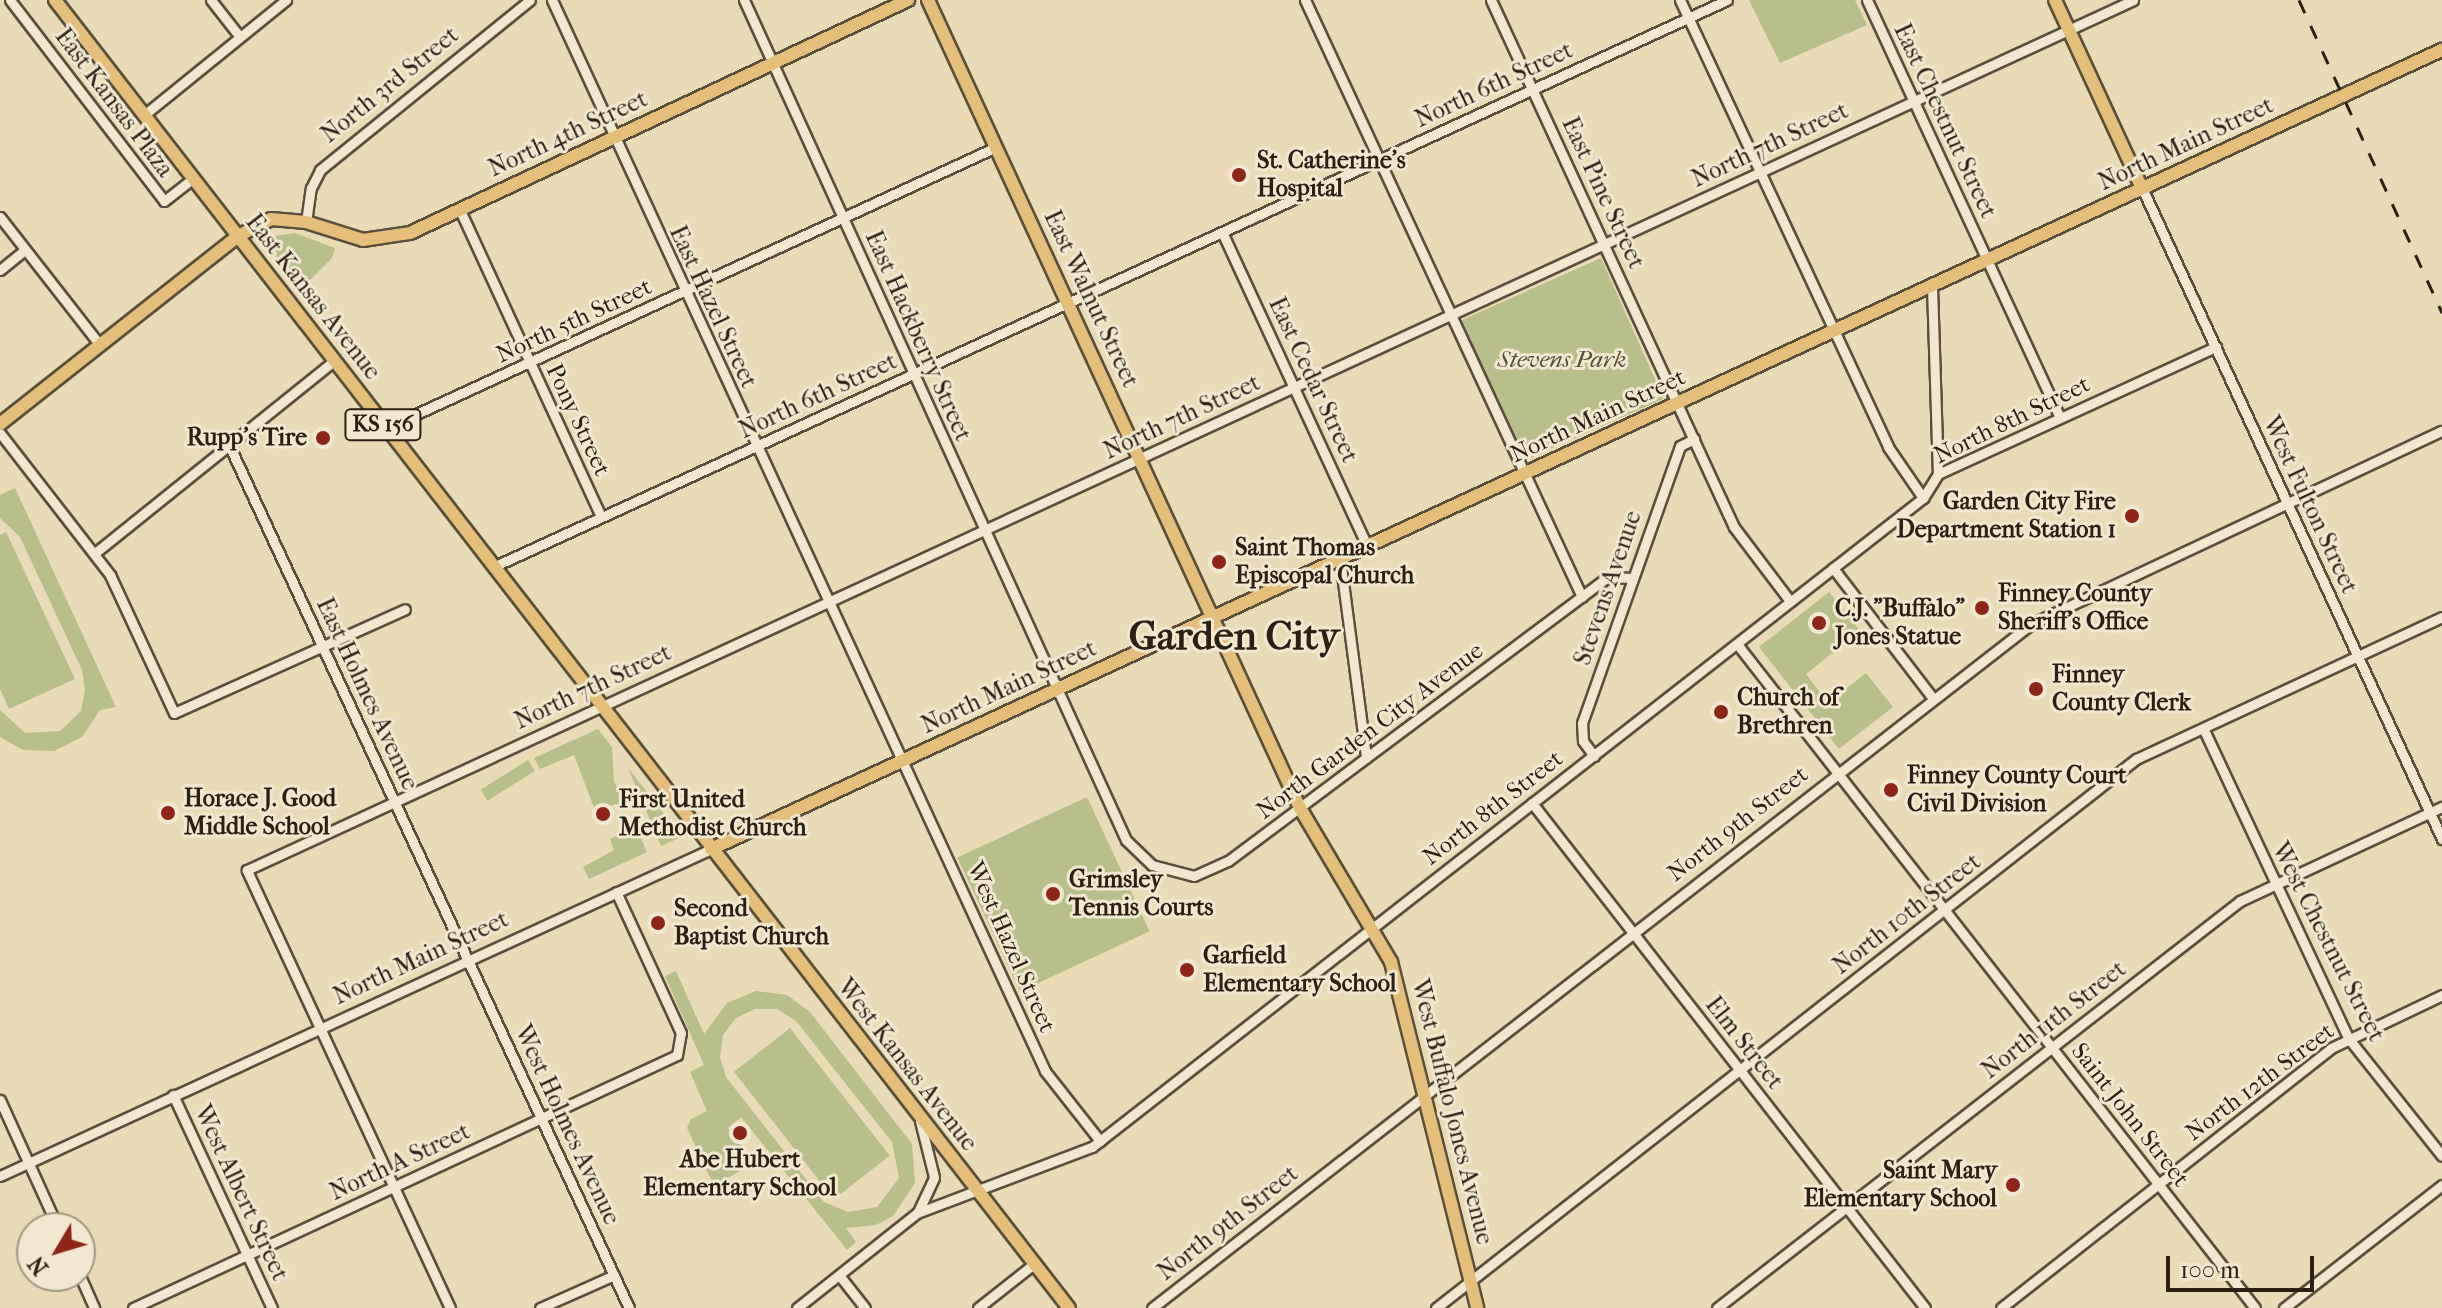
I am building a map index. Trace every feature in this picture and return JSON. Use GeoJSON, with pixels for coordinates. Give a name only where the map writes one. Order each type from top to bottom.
{"type":"FeatureCollection","features":[{"type":"Feature","properties":{"kind":"main road","name":"East Kansas Avenue"},"geometry":{"type":"LineString","coordinates":[[55,0],[711,849]]}},
{"type":"Feature","properties":{"kind":"main road","name":"North 4th Street"},"geometry":{"type":"LineString","coordinates":[[238,236],[271,219],[306,222],[363,240],[387,239],[908,0]]}},
{"type":"Feature","properties":{"kind":"main road","name":"East Walnut Street"},"geometry":{"type":"LineString","coordinates":[[928,0],[1300,808]]}},
{"type":"Feature","properties":{"kind":"main road"},"geometry":{"type":"LineString","coordinates":[[2055,0],[2142,188]]}},
{"type":"Feature","properties":{"kind":"main road","name":"North Main Street"},"geometry":{"type":"LineString","coordinates":[[711,849],[2442,50]]}},
{"type":"Feature","properties":{"kind":"main road"},"geometry":{"type":"LineString","coordinates":[[0,424],[238,236]]}},
{"type":"Feature","properties":{"kind":"main road","name":"West Buffalo Jones Avenue"},"geometry":{"type":"LineString","coordinates":[[1300,808],[1372,927],[1398,980],[1477,1308]]}},
{"type":"Feature","properties":{"kind":"main road","name":"West Kansas Avenue"},"geometry":{"type":"LineString","coordinates":[[711,849],[1069,1308]]}},
{"type":"Feature","properties":{"kind":"street","name":"East Kansas Plaza"},"geometry":{"type":"LineString","coordinates":[[10,0],[164,201],[193,178]]}},
{"type":"Feature","properties":{"kind":"street"},"geometry":{"type":"LineString","coordinates":[[211,0],[240,37]]}},
{"type":"Feature","properties":{"kind":"street"},"geometry":{"type":"LineString","coordinates":[[144,115],[286,0]]}},
{"type":"Feature","properties":{"kind":"street","name":"North 3rd Street"},"geometry":{"type":"LineString","coordinates":[[306,222],[311,188],[320,170],[530,0]]}},
{"type":"Feature","properties":{"kind":"street","name":"East Hazel Street"},"geometry":{"type":"LineString","coordinates":[[552,0],[611,138],[904,760]]}},
{"type":"Feature","properties":{"kind":"street","name":"East Hackberry Street"},"geometry":{"type":"LineString","coordinates":[[744,0],[1126,840]]}},
{"type":"Feature","properties":{"kind":"street","name":"East Pine Street"},"geometry":{"type":"LineString","coordinates":[[1491,0],[1734,527],[1790,601]]}},
{"type":"Feature","properties":{"kind":"street"},"geometry":{"type":"LineString","coordinates":[[1680,0],[1888,447],[1923,498]]}},
{"type":"Feature","properties":{"kind":"street","name":"North 6th Street"},"geometry":{"type":"LineString","coordinates":[[493,567],[1727,0]]}},
{"type":"Feature","properties":{"kind":"street","name":"East Chestnut Street"},"geometry":{"type":"LineString","coordinates":[[1867,0],[1987,260]]}},
{"type":"Feature","properties":{"kind":"street","name":"North 7th Street"},"geometry":{"type":"LineString","coordinates":[[320,1028],[247,870],[2133,0]]}},
{"type":"Feature","properties":{"kind":"street"},"geometry":{"type":"LineString","coordinates":[[1309,1],[1582,597]]}},
{"type":"Feature","properties":{"kind":"street","name":"North 5th Street"},"geometry":{"type":"LineString","coordinates":[[386,428],[996,147]]}},
{"type":"Feature","properties":{"kind":"street","name":"West Fulton Street"},"geometry":{"type":"LineString","coordinates":[[2142,188],[2442,839]]}},
{"type":"Feature","properties":{"kind":"street","name":"Pony Street"},"geometry":{"type":"LineString","coordinates":[[459,208],[601,517]]}},
{"type":"Feature","properties":{"kind":"street"},"geometry":{"type":"LineString","coordinates":[[0,217],[100,345]]}},
{"type":"Feature","properties":{"kind":"street","name":"East Cedar Street"},"geometry":{"type":"LineString","coordinates":[[1222,232],[1367,546]]}},
{"type":"Feature","properties":{"kind":"street"},"geometry":{"type":"LineString","coordinates":[[0,270],[25,250]]}},
{"type":"Feature","properties":{"kind":"street"},"geometry":{"type":"LineString","coordinates":[[1987,260],[2060,418]]}},
{"type":"Feature","properties":{"kind":"street"},"geometry":{"type":"LineString","coordinates":[[1932,286],[1938,474]]}},
{"type":"Feature","properties":{"kind":"street","name":"North 8th Street"},"geometry":{"type":"LineString","coordinates":[[797,1308],[917,1213],[1100,1141],[1923,498],[1938,474],[2216,347]]}},
{"type":"Feature","properties":{"kind":"street"},"geometry":{"type":"LineString","coordinates":[[95,553],[334,361]]}},
{"type":"Feature","properties":{"kind":"street","name":"North 9th Street"},"geometry":{"type":"LineString","coordinates":[[1152,1308],[1932,697],[2031,624],[2442,431]]}},
{"type":"Feature","properties":{"kind":"street"},"geometry":{"type":"LineString","coordinates":[[0,433],[110,575],[174,713],[405,609]]}},
{"type":"Feature","properties":{"kind":"street","name":"Stevens Avenue"},"geometry":{"type":"LineString","coordinates":[[1594,756],[1583,741],[1582,723],[1680,446],[1694,439]]}},
{"type":"Feature","properties":{"kind":"street","name":"East Holmes Avenue"},"geometry":{"type":"LineString","coordinates":[[229,445],[468,960]]}},
{"type":"Feature","properties":{"kind":"street"},"geometry":{"type":"LineString","coordinates":[[1340,559],[1366,757]]}},
{"type":"Feature","properties":{"kind":"street"},"geometry":{"type":"LineString","coordinates":[[1833,568],[1932,697]]}},
{"type":"Feature","properties":{"kind":"street","name":"North Garden City Avenue"},"geometry":{"type":"LineString","coordinates":[[1126,840],[1152,865],[1194,876],[1228,861],[1610,575],[1633,578]]}},
{"type":"Feature","properties":{"kind":"street","name":"North 10th Street"},"geometry":{"type":"LineString","coordinates":[[1436,1308],[2136,759],[2442,617]]}},
{"type":"Feature","properties":{"kind":"street","name":"Saint John Street"},"geometry":{"type":"LineString","coordinates":[[1737,644],[2255,1308]]}},
{"type":"Feature","properties":{"kind":"street","name":"West Chestnut Street"},"geometry":{"type":"LineString","coordinates":[[2204,730],[2349,1039],[2442,1156]]}},
{"type":"Feature","properties":{"kind":"street","name":"West Hazel Street"},"geometry":{"type":"LineString","coordinates":[[904,760],[1045,1071],[1100,1141]]}},
{"type":"Feature","properties":{"kind":"street","name":"Elm Street"},"geometry":{"type":"LineString","coordinates":[[1532,803],[1925,1308]]}},
{"type":"Feature","properties":{"kind":"street","name":"North 11th Street"},"geometry":{"type":"LineString","coordinates":[[1717,1308],[2240,901],[2442,807]]}},
{"type":"Feature","properties":{"kind":"street","name":"North Main Street"},"geometry":{"type":"LineString","coordinates":[[0,1176],[711,849]]}},
{"type":"Feature","properties":{"kind":"street","name":"North A Street"},"geometry":{"type":"LineString","coordinates":[[133,1308],[670,1060],[681,1049],[681,1033],[616,892]]}},
{"type":"Feature","properties":{"kind":"street","name":"West Holmes Avenue"},"geometry":{"type":"LineString","coordinates":[[468,960],[629,1308]]}},
{"type":"Feature","properties":{"kind":"street","name":"North 12th Street"},"geometry":{"type":"LineString","coordinates":[[2001,1308],[2349,1039],[2442,995]]}},
{"type":"Feature","properties":{"kind":"street"},"geometry":{"type":"LineString","coordinates":[[320,1028],[450,1308]]}},
{"type":"Feature","properties":{"kind":"street","name":"West Albert Street"},"geometry":{"type":"LineString","coordinates":[[173,1095],[272,1308]]}},
{"type":"Feature","properties":{"kind":"street"},"geometry":{"type":"LineString","coordinates":[[0,1100],[51,1212]]}},
{"type":"Feature","properties":{"kind":"street"},"geometry":{"type":"LineString","coordinates":[[917,1213],[934,1177],[932,1152],[918,1114]]}},
{"type":"Feature","properties":{"kind":"street"},"geometry":{"type":"LineString","coordinates":[[2284,1308],[2442,1185]]}},
{"type":"Feature","properties":{"kind":"street"},"geometry":{"type":"LineString","coordinates":[[978,1308],[1035,1263]]}},
{"type":"Feature","properties":{"kind":"street"},"geometry":{"type":"LineString","coordinates":[[540,1308],[614,1275]]}},
{"type":"Feature","properties":{"kind":"street"},"geometry":{"type":"LineString","coordinates":[[839,1275],[865,1308]]}},
{"type":"Feature","properties":{"kind":"green space"},"geometry":{"type":"Polygon","coordinates":[[[1749,0],[1855,0],[1867,25],[1780,63],[1749,0]]]}},
{"type":"Feature","properties":{"kind":"green space"},"geometry":{"type":"Polygon","coordinates":[[[295,233],[335,248],[332,258],[300,290],[276,261],[272,247],[273,236],[295,233]]]}},
{"type":"Feature","properties":{"kind":"green space","name":"Stevens Park"},"geometry":{"type":"Polygon","coordinates":[[[1601,258],[1664,399],[1523,461],[1460,321],[1601,258]]]}},
{"type":"Feature","properties":{"kind":"green space"},"geometry":{"type":"Polygon","coordinates":[[[15,488],[116,707],[100,710],[82,737],[54,751],[23,750],[0,737],[0,710],[25,733],[60,731],[81,711],[85,690],[82,670],[20,537],[0,518],[0,495],[15,488]]]}},
{"type":"Feature","properties":{"kind":"green space"},"geometry":{"type":"Polygon","coordinates":[[[6,532],[75,679],[9,709],[0,689],[0,535],[6,532]]]}},
{"type":"Feature","properties":{"kind":"green space"},"geometry":{"type":"Polygon","coordinates":[[[1829,592],[1860,631],[1806,674],[1828,703],[1866,673],[1893,707],[1839,749],[1759,647],[1829,592]]]}},
{"type":"Feature","properties":{"kind":"green space"},"geometry":{"type":"Polygon","coordinates":[[[598,729],[612,747],[614,781],[627,807],[615,804],[596,813],[574,755],[540,769],[534,758],[598,729]]]}},
{"type":"Feature","properties":{"kind":"green space"},"geometry":{"type":"Polygon","coordinates":[[[528,760],[535,771],[487,801],[481,790],[528,760]]]}},
{"type":"Feature","properties":{"kind":"green space"},"geometry":{"type":"Polygon","coordinates":[[[628,768],[680,834],[679,838],[661,846],[628,768]]]}},
{"type":"Feature","properties":{"kind":"green space","name":"Grimsley Tennis Courts"},"geometry":{"type":"Polygon","coordinates":[[[1087,797],[1150,931],[1020,992],[957,857],[1087,797]]]}},
{"type":"Feature","properties":{"kind":"green space"},"geometry":{"type":"Polygon","coordinates":[[[636,827],[647,852],[589,879],[583,867],[614,850],[610,839],[636,827]]]}},
{"type":"Feature","properties":{"kind":"green space"},"geometry":{"type":"Polygon","coordinates":[[[676,971],[704,1034],[727,1003],[756,991],[787,995],[810,1012],[912,1144],[915,1183],[893,1216],[876,1225],[846,1228],[856,1242],[847,1250],[741,1117],[728,1128],[754,1163],[714,1186],[687,1128],[691,1119],[707,1111],[690,1072],[704,1065],[665,976],[676,971]],[[755,1009],[736,1018],[723,1035],[720,1057],[726,1077],[824,1202],[848,1212],[877,1207],[899,1178],[892,1142],[796,1021],[777,1009],[755,1009]]]}},
{"type":"Feature","properties":{"kind":"green space"},"geometry":{"type":"Polygon","coordinates":[[[790,1028],[890,1156],[834,1199],[734,1072],[790,1028]]]}},
{"type":"Feature","properties":{"kind":"railway"},"geometry":{"type":"LineString","coordinates":[[2299,0],[2442,313]]}},
{"type":"Feature","properties":{"kind":"place","name":"St. Catherine's Hospital"},"geometry":{"type":"Point","coordinates":[1239,175]}},
{"type":"Feature","properties":{"kind":"place","name":"Rupp's Tire"},"geometry":{"type":"Point","coordinates":[323,438]}},
{"type":"Feature","properties":{"kind":"place","name":"Garden City Fire Department Station 1"},"geometry":{"type":"Point","coordinates":[2132,516]}},
{"type":"Feature","properties":{"kind":"place","name":"Saint Thomas Episcopal Church"},"geometry":{"type":"Point","coordinates":[1219,562]}},
{"type":"Feature","properties":{"kind":"place","name":"Finney County Sheriff's Office"},"geometry":{"type":"Point","coordinates":[1982,608]}},
{"type":"Feature","properties":{"kind":"place","name":"C.J. \"Buffalo\" Jones Statue"},"geometry":{"type":"Point","coordinates":[1819,623]}},
{"type":"Feature","properties":{"kind":"place","name":"Finney County Clerk"},"geometry":{"type":"Point","coordinates":[2036,689]}},
{"type":"Feature","properties":{"kind":"place","name":"Church of Brethren"},"geometry":{"type":"Point","coordinates":[1721,712]}},
{"type":"Feature","properties":{"kind":"place","name":"Finney County Court Civil Division"},"geometry":{"type":"Point","coordinates":[1891,790]}},
{"type":"Feature","properties":{"kind":"place","name":"Horace J. Good Middle School"},"geometry":{"type":"Point","coordinates":[168,813]}},
{"type":"Feature","properties":{"kind":"place","name":"First United Methodist Church"},"geometry":{"type":"Point","coordinates":[603,814]}},
{"type":"Feature","properties":{"kind":"place","name":"Grimsley Tennis Courts"},"geometry":{"type":"Point","coordinates":[1053,894]}},
{"type":"Feature","properties":{"kind":"place","name":"Second Baptist Church"},"geometry":{"type":"Point","coordinates":[658,923]}},
{"type":"Feature","properties":{"kind":"place","name":"Garfield Elementary School"},"geometry":{"type":"Point","coordinates":[1187,970]}},
{"type":"Feature","properties":{"kind":"place","name":"Abe Hubert Elementary School"},"geometry":{"type":"Point","coordinates":[740,1133]}},
{"type":"Feature","properties":{"kind":"place","name":"Saint Mary Elementary School"},"geometry":{"type":"Point","coordinates":[2013,1185]}},
{"type":"Feature","properties":{"kind":"district","name":"Garden City"},"geometry":{"type":"Point","coordinates":[1234,636]}}]}
